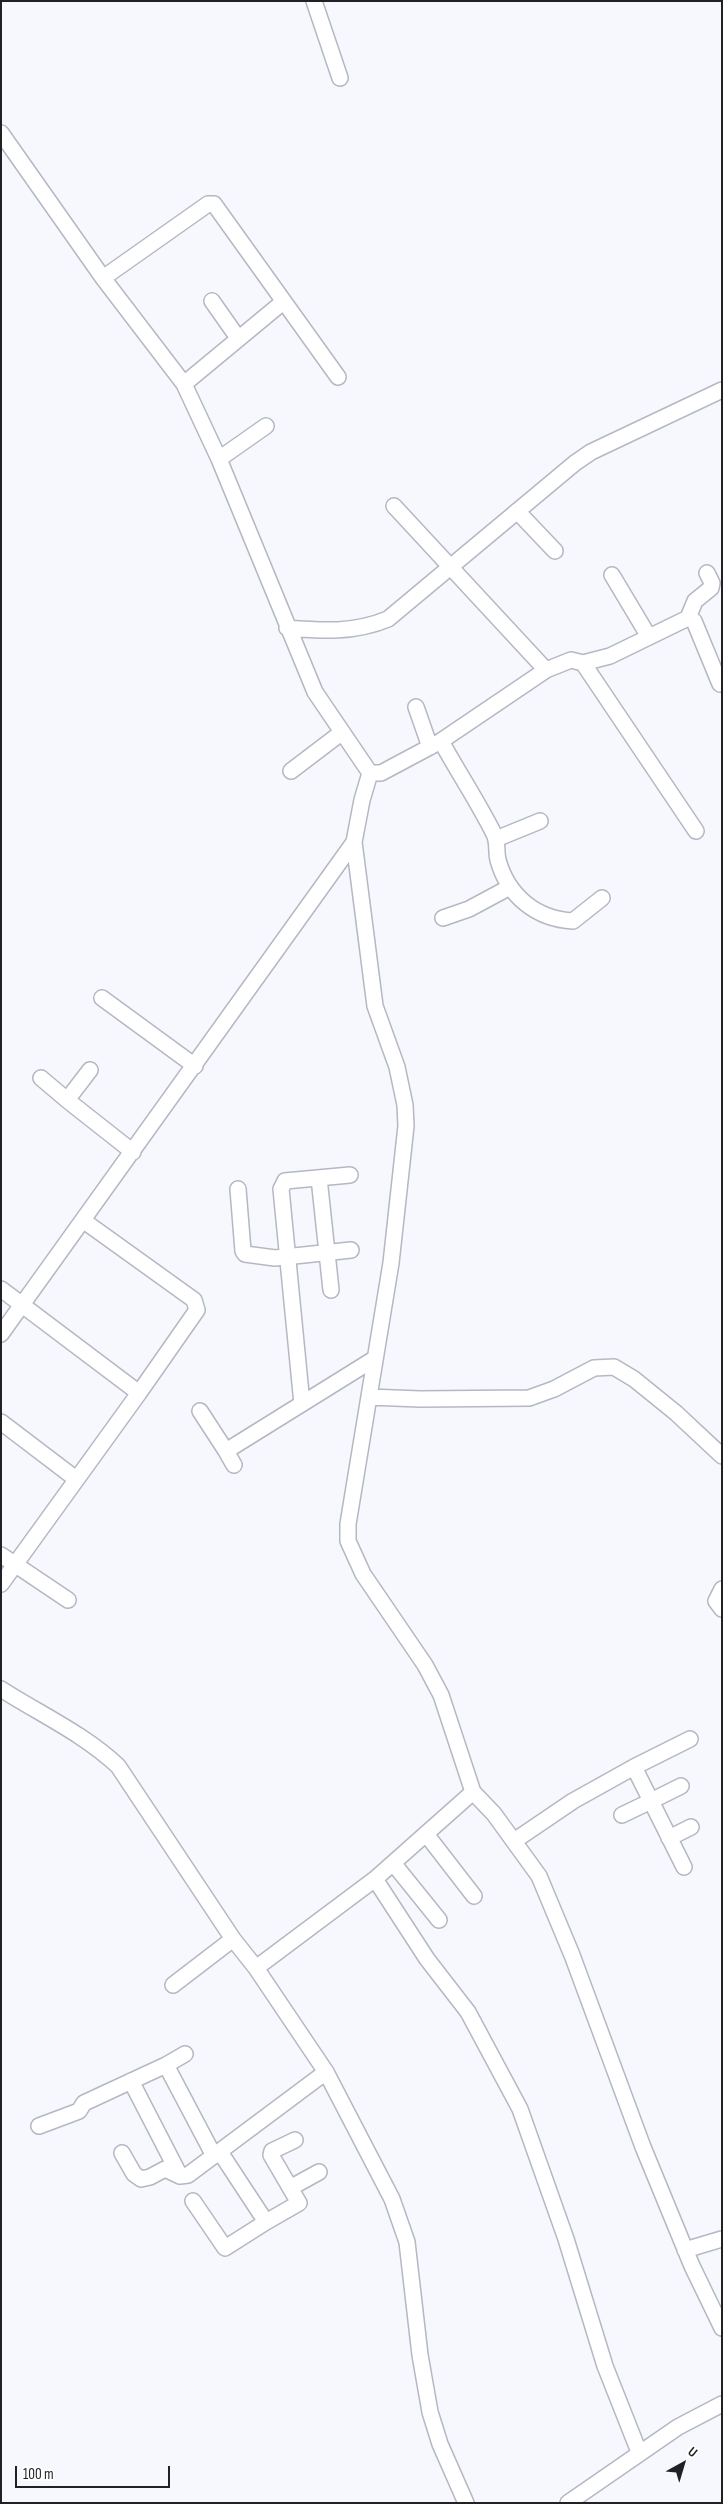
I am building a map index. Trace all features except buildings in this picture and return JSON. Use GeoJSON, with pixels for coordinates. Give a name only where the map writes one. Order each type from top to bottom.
{"type":"FeatureCollection","features":[{"type":"Feature","properties":{"kind":"street"},"geometry":{"type":"LineString","coordinates":[[314,1],[340,78]]}},
{"type":"Feature","properties":{"kind":"street"},"geometry":{"type":"LineString","coordinates":[[1,133],[103,278],[184,384],[219,459],[287,628],[315,692],[341,733],[370,773]]}},
{"type":"Feature","properties":{"kind":"street"},"geometry":{"type":"LineString","coordinates":[[103,278],[210,203],[217,206],[283,302],[338,376]]}},
{"type":"Feature","properties":{"kind":"street"},"geometry":{"type":"LineString","coordinates":[[212,301],[238,338]]}},
{"type":"Feature","properties":{"kind":"street"},"geometry":{"type":"LineString","coordinates":[[184,384],[283,302]]}},
{"type":"Feature","properties":{"kind":"street"},"geometry":{"type":"LineString","coordinates":[[287,628],[332,632],[374,625],[388,620],[517,511],[591,452],[722,390]]}},
{"type":"Feature","properties":{"kind":"street"},"geometry":{"type":"LineString","coordinates":[[219,459],[266,426]]}},
{"type":"Feature","properties":{"kind":"street"},"geometry":{"type":"LineString","coordinates":[[394,506],[546,670]]}},
{"type":"Feature","properties":{"kind":"street"},"geometry":{"type":"LineString","coordinates":[[517,511],[555,551]]}},
{"type":"Feature","properties":{"kind":"street"},"geometry":{"type":"LineString","coordinates":[[370,773],[380,773],[435,744],[546,670],[571,660],[583,663],[610,656],[688,618],[696,601],[711,588],[712,583],[707,573]]}},
{"type":"Feature","properties":{"kind":"street"},"geometry":{"type":"LineString","coordinates":[[612,575],[649,637]]}},
{"type":"Feature","properties":{"kind":"street"},"geometry":{"type":"LineString","coordinates":[[688,618],[694,621],[720,684]]}},
{"type":"Feature","properties":{"kind":"street"},"geometry":{"type":"LineString","coordinates":[[583,663],[696,831]]}},
{"type":"Feature","properties":{"kind":"street"},"geometry":{"type":"LineString","coordinates":[[416,707],[435,744],[496,840],[498,861],[510,887],[528,906],[549,918],[569,921],[576,919],[602,898]]}},
{"type":"Feature","properties":{"kind":"street"},"geometry":{"type":"LineString","coordinates":[[291,771],[341,733]]}},
{"type":"Feature","properties":{"kind":"street"},"geometry":{"type":"LineString","coordinates":[[370,773],[362,800],[354,842],[375,1006],[397,1067],[405,1105],[406,1126],[398,1207],[348,1524],[348,1541],[363,1574],[420,1657],[441,1695],[473,1792],[494,1814],[540,1876],[642,2147],[685,2250],[722,2328]]}},
{"type":"Feature","properties":{"kind":"street"},"geometry":{"type":"LineString","coordinates":[[496,840],[540,821]]}},
{"type":"Feature","properties":{"kind":"street"},"geometry":{"type":"LineString","coordinates":[[1,1334],[134,1152],[354,842]]}},
{"type":"Feature","properties":{"kind":"street"},"geometry":{"type":"LineString","coordinates":[[443,918],[469,909],[510,887]]}},
{"type":"Feature","properties":{"kind":"street"},"geometry":{"type":"LineString","coordinates":[[102,998],[195,1066]]}},
{"type":"Feature","properties":{"kind":"street"},"geometry":{"type":"LineString","coordinates":[[67,1100],[90,1070]]}},
{"type":"Feature","properties":{"kind":"street"},"geometry":{"type":"LineString","coordinates":[[41,1078],[134,1152]]}},
{"type":"Feature","properties":{"kind":"street"},"geometry":{"type":"LineString","coordinates":[[302,1404],[280,1189],[285,1181],[350,1175]]}},
{"type":"Feature","properties":{"kind":"street"},"geometry":{"type":"LineString","coordinates":[[319,1178],[332,1290]]}},
{"type":"Feature","properties":{"kind":"street"},"geometry":{"type":"LineString","coordinates":[[238,1189],[243,1251],[260,1257],[287,1257],[351,1250]]}},
{"type":"Feature","properties":{"kind":"street"},"geometry":{"type":"LineString","coordinates":[[1,1584],[139,1394],[197,1310],[198,1305],[194,1300],[84,1221]]}},
{"type":"Feature","properties":{"kind":"street"},"geometry":{"type":"LineString","coordinates":[[1,1289],[139,1394]]}},
{"type":"Feature","properties":{"kind":"street"},"geometry":{"type":"LineString","coordinates":[[226,1451],[374,1359]]}},
{"type":"Feature","properties":{"kind":"street"},"geometry":{"type":"LineString","coordinates":[[369,1397],[420,1399],[529,1398],[554,1389],[594,1368],[614,1367],[634,1379],[676,1413],[722,1456]]}},
{"type":"Feature","properties":{"kind":"street"},"geometry":{"type":"LineString","coordinates":[[200,1411],[234,1465]]}},
{"type":"Feature","properties":{"kind":"street"},"geometry":{"type":"LineString","coordinates":[[1,1422],[76,1479]]}},
{"type":"Feature","properties":{"kind":"street"},"geometry":{"type":"LineString","coordinates":[[1,1555],[68,1600]]}},
{"type":"Feature","properties":{"kind":"street"},"geometry":{"type":"LineString","coordinates":[[722,1590],[716,1601],[722,1609]]}},
{"type":"Feature","properties":{"kind":"street"},"geometry":{"type":"LineString","coordinates":[[1,1689],[64,1726],[100,1750],[118,1766],[233,1939],[256,1968],[326,2072],[392,2199],[407,2242],[420,2355],[430,2412],[440,2444],[466,2503]]}},
{"type":"Feature","properties":{"kind":"street"},"geometry":{"type":"LineString","coordinates":[[514,1841],[573,1801],[690,1739]]}},
{"type":"Feature","properties":{"kind":"street"},"geometry":{"type":"LineString","coordinates":[[634,1768],[684,1867]]}},
{"type":"Feature","properties":{"kind":"street"},"geometry":{"type":"LineString","coordinates":[[622,1815],[681,1786]]}},
{"type":"Feature","properties":{"kind":"street"},"geometry":{"type":"LineString","coordinates":[[256,1968],[375,1879],[473,1792]]}},
{"type":"Feature","properties":{"kind":"street"},"geometry":{"type":"LineString","coordinates":[[669,1838],[691,1827]]}},
{"type":"Feature","properties":{"kind":"street"},"geometry":{"type":"LineString","coordinates":[[426,1834],[474,1896]]}},
{"type":"Feature","properties":{"kind":"street"},"geometry":{"type":"LineString","coordinates":[[392,1863],[439,1920]]}},
{"type":"Feature","properties":{"kind":"street"},"geometry":{"type":"LineString","coordinates":[[375,1879],[427,1959],[468,2012],[520,2109],[566,2239],[605,2366],[639,2452]]}},
{"type":"Feature","properties":{"kind":"street"},"geometry":{"type":"LineString","coordinates":[[173,1985],[233,1939]]}},
{"type":"Feature","properties":{"kind":"street"},"geometry":{"type":"LineString","coordinates":[[39,2126],[79,2111],[84,2103],[166,2065],[185,2054]]}},
{"type":"Feature","properties":{"kind":"street"},"geometry":{"type":"LineString","coordinates":[[166,2065],[216,2154],[266,2222]]}},
{"type":"Feature","properties":{"kind":"street"},"geometry":{"type":"LineString","coordinates":[[122,2153],[134,2174],[141,2178],[150,2177],[165,2169],[180,2176],[188,2175],[326,2072]]}},
{"type":"Feature","properties":{"kind":"street"},"geometry":{"type":"LineString","coordinates":[[131,2081],[180,2176]]}},
{"type":"Feature","properties":{"kind":"street"},"geometry":{"type":"LineString","coordinates":[[193,2201],[224,2248],[299,2203],[271,2154],[272,2151],[295,2140]]}},
{"type":"Feature","properties":{"kind":"street"},"geometry":{"type":"LineString","coordinates":[[290,2188],[319,2172]]}},
{"type":"Feature","properties":{"kind":"street"},"geometry":{"type":"LineString","coordinates":[[685,2250],[722,2240]]}},
{"type":"Feature","properties":{"kind":"street"},"geometry":{"type":"LineString","coordinates":[[568,2503],[639,2452],[660,2441],[678,2427],[722,2404]]}}]}
